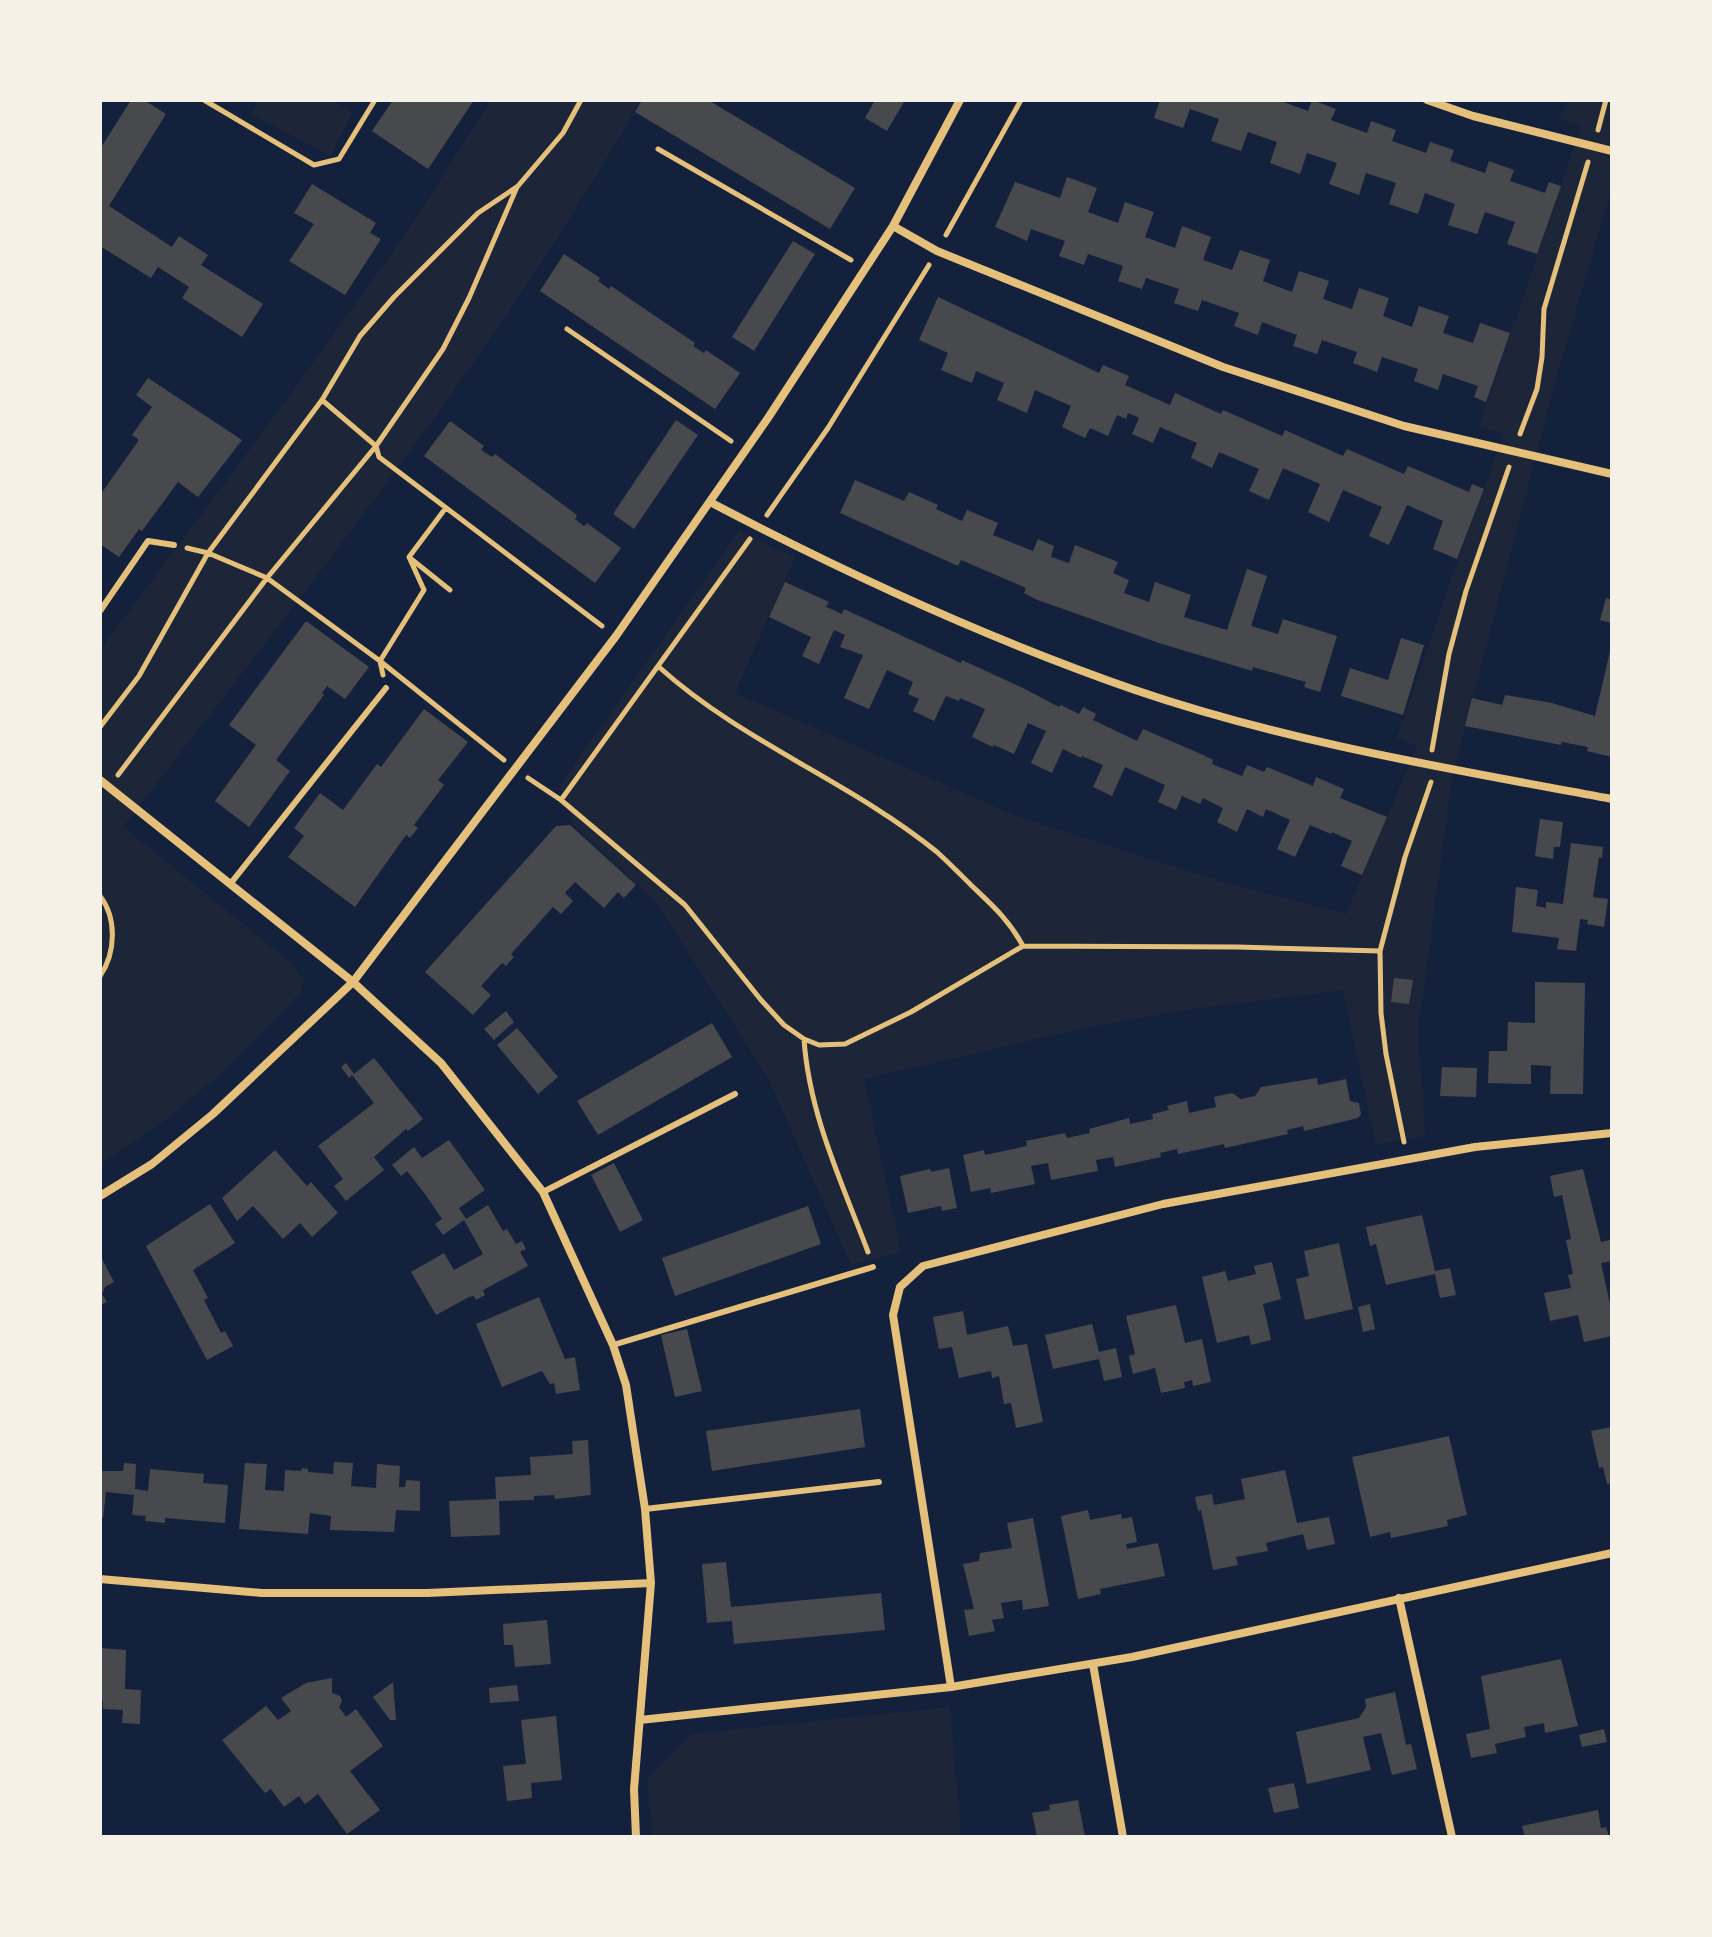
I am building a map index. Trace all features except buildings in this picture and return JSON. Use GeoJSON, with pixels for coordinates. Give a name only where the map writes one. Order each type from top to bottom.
{"type":"FeatureCollection","features":[{"type":"Feature","properties":{"kind":"street"},"geometry":{"type":"LineString","coordinates":[[100,1196],[152,1164],[213,1114],[353,982],[616,636],[710,502],[893,226],[960,100]]}},
{"type":"Feature","properties":{"kind":"street"},"geometry":{"type":"LineString","coordinates":[[1427,100],[1473,116],[1612,151]]}},
{"type":"Feature","properties":{"kind":"street"},"geometry":{"type":"LineString","coordinates":[[893,226],[937,251],[1238,372],[1404,426],[1612,474]]}},
{"type":"Feature","properties":{"kind":"street"},"geometry":{"type":"LineString","coordinates":[[710,502],[992,636],[1137,690],[1300,738],[1612,799]]}},
{"type":"Feature","properties":{"kind":"street"},"geometry":{"type":"LineString","coordinates":[[100,780],[353,982],[441,1063],[543,1192],[613,1345],[626,1385],[645,1509],[651,1583],[634,1789],[636,1837]]}},
{"type":"Feature","properties":{"kind":"street"},"geometry":{"type":"LineString","coordinates":[[951,1687],[893,1315],[900,1287],[923,1266],[1163,1204],[1475,1147],[1612,1133]]}},
{"type":"Feature","properties":{"kind":"street"},"geometry":{"type":"LineString","coordinates":[[640,1720],[951,1687],[1093,1664],[1612,1553]]}},
{"type":"Feature","properties":{"kind":"street"},"geometry":{"type":"LineString","coordinates":[[100,1579],[262,1593],[427,1593],[651,1583]]}},
{"type":"Feature","properties":{"kind":"street"},"geometry":{"type":"LineString","coordinates":[[1399,1598],[1452,1837]]}},
{"type":"Feature","properties":{"kind":"street"},"geometry":{"type":"LineString","coordinates":[[1093,1664],[1123,1837]]}},
{"type":"Feature","properties":{"kind":"lane"},"geometry":{"type":"LineString","coordinates":[[100,611],[148,541],[174,545]]}},
{"type":"Feature","properties":{"kind":"lane"},"geometry":{"type":"LineString","coordinates":[[231,883],[386,688]]}},
{"type":"Feature","properties":{"kind":"lane"},"geometry":{"type":"LineString","coordinates":[[543,1192],[735,1094]]}},
{"type":"Feature","properties":{"kind":"lane"},"geometry":{"type":"LineString","coordinates":[[613,1345],[873,1267]]}},
{"type":"Feature","properties":{"kind":"lane"},"geometry":{"type":"LineString","coordinates":[[645,1509],[879,1482]]}},
{"type":"Feature","properties":{"kind":"path"},"geometry":{"type":"LineString","coordinates":[[204,100],[314,165],[339,159],[375,100]]}},
{"type":"Feature","properties":{"kind":"path"},"geometry":{"type":"LineString","coordinates":[[100,727],[139,676],[208,553],[322,400],[360,336],[394,297],[478,213],[518,186],[563,133],[581,100]]}},
{"type":"Feature","properties":{"kind":"path"},"geometry":{"type":"LineString","coordinates":[[561,800],[828,428],[937,251],[1021,100]]}},
{"type":"Feature","properties":{"kind":"path"},"geometry":{"type":"LineString","coordinates":[[658,149],[865,268]]}},
{"type":"Feature","properties":{"kind":"path"},"geometry":{"type":"LineString","coordinates":[[109,787],[267,578],[376,446],[443,349],[518,186]]}},
{"type":"Feature","properties":{"kind":"path"},"geometry":{"type":"LineString","coordinates":[[567,329],[745,451]]}},
{"type":"Feature","properties":{"kind":"path"},"geometry":{"type":"LineString","coordinates":[[322,400],[376,446],[379,457],[616,636]]}},
{"type":"Feature","properties":{"kind":"path"},"geometry":{"type":"LineString","coordinates":[[409,557],[445,509]]}},
{"type":"Feature","properties":{"kind":"path"},"geometry":{"type":"LineString","coordinates":[[174,545],[208,553],[267,578],[380,661],[424,590],[409,557]]}},
{"type":"Feature","properties":{"kind":"path"},"geometry":{"type":"LineString","coordinates":[[409,557],[450,590]]}},
{"type":"Feature","properties":{"kind":"path"},"geometry":{"type":"LineString","coordinates":[[659,667],[689,694],[870,806],[937,852],[1011,924],[1023,946]]}},
{"type":"Feature","properties":{"kind":"path"},"geometry":{"type":"LineString","coordinates":[[400,677],[514,768],[561,800],[685,905],[784,1025],[819,1045],[845,1044],[911,1012],[1023,946],[1380,951]]}},
{"type":"Feature","properties":{"kind":"path"},"geometry":{"type":"LineString","coordinates":[[1407,1158],[1386,1054],[1381,1013],[1380,951],[1405,857],[1436,766]]}},
{"type":"Feature","properties":{"kind":"path"},"geometry":{"type":"LineString","coordinates":[[100,896],[112,923],[109,956],[100,976]]}},
{"type":"Feature","properties":{"kind":"path"},"geometry":{"type":"LineString","coordinates":[[804,1039],[816,1112],[873,1267]]}},
{"type":"Feature","properties":{"kind":"shaded area"},"geometry":{"type":"Polygon","coordinates":[[[258,100],[329,100],[353,113],[330,156],[251,114],[258,100]]]}},
{"type":"Feature","properties":{"kind":"shaded area"},"geometry":{"type":"Polygon","coordinates":[[[491,100],[641,100],[584,196],[460,381],[328,562],[123,827],[294,965],[303,979],[301,992],[224,1071],[168,1118],[100,1164],[100,650],[403,238],[491,100]]]}},
{"type":"Feature","properties":{"kind":"shaded area"},"geometry":{"type":"Polygon","coordinates":[[[1568,100],[1612,100],[1612,187],[1557,375],[1452,777],[1418,1031],[1425,1136],[1376,1145],[1343,990],[1192,1009],[1089,1027],[864,1079],[901,1252],[851,1265],[768,1078],[654,899],[574,826],[559,786],[739,531],[795,557],[735,693],[1019,817],[1219,881],[1346,914],[1417,746],[1397,738],[1504,434],[1479,426],[1581,127],[1560,119],[1568,100]]]}},
{"type":"Feature","properties":{"kind":"shaded area"},"geometry":{"type":"Polygon","coordinates":[[[950,1707],[961,1837],[653,1837],[647,1779],[692,1734],[950,1707]]]}}]}
